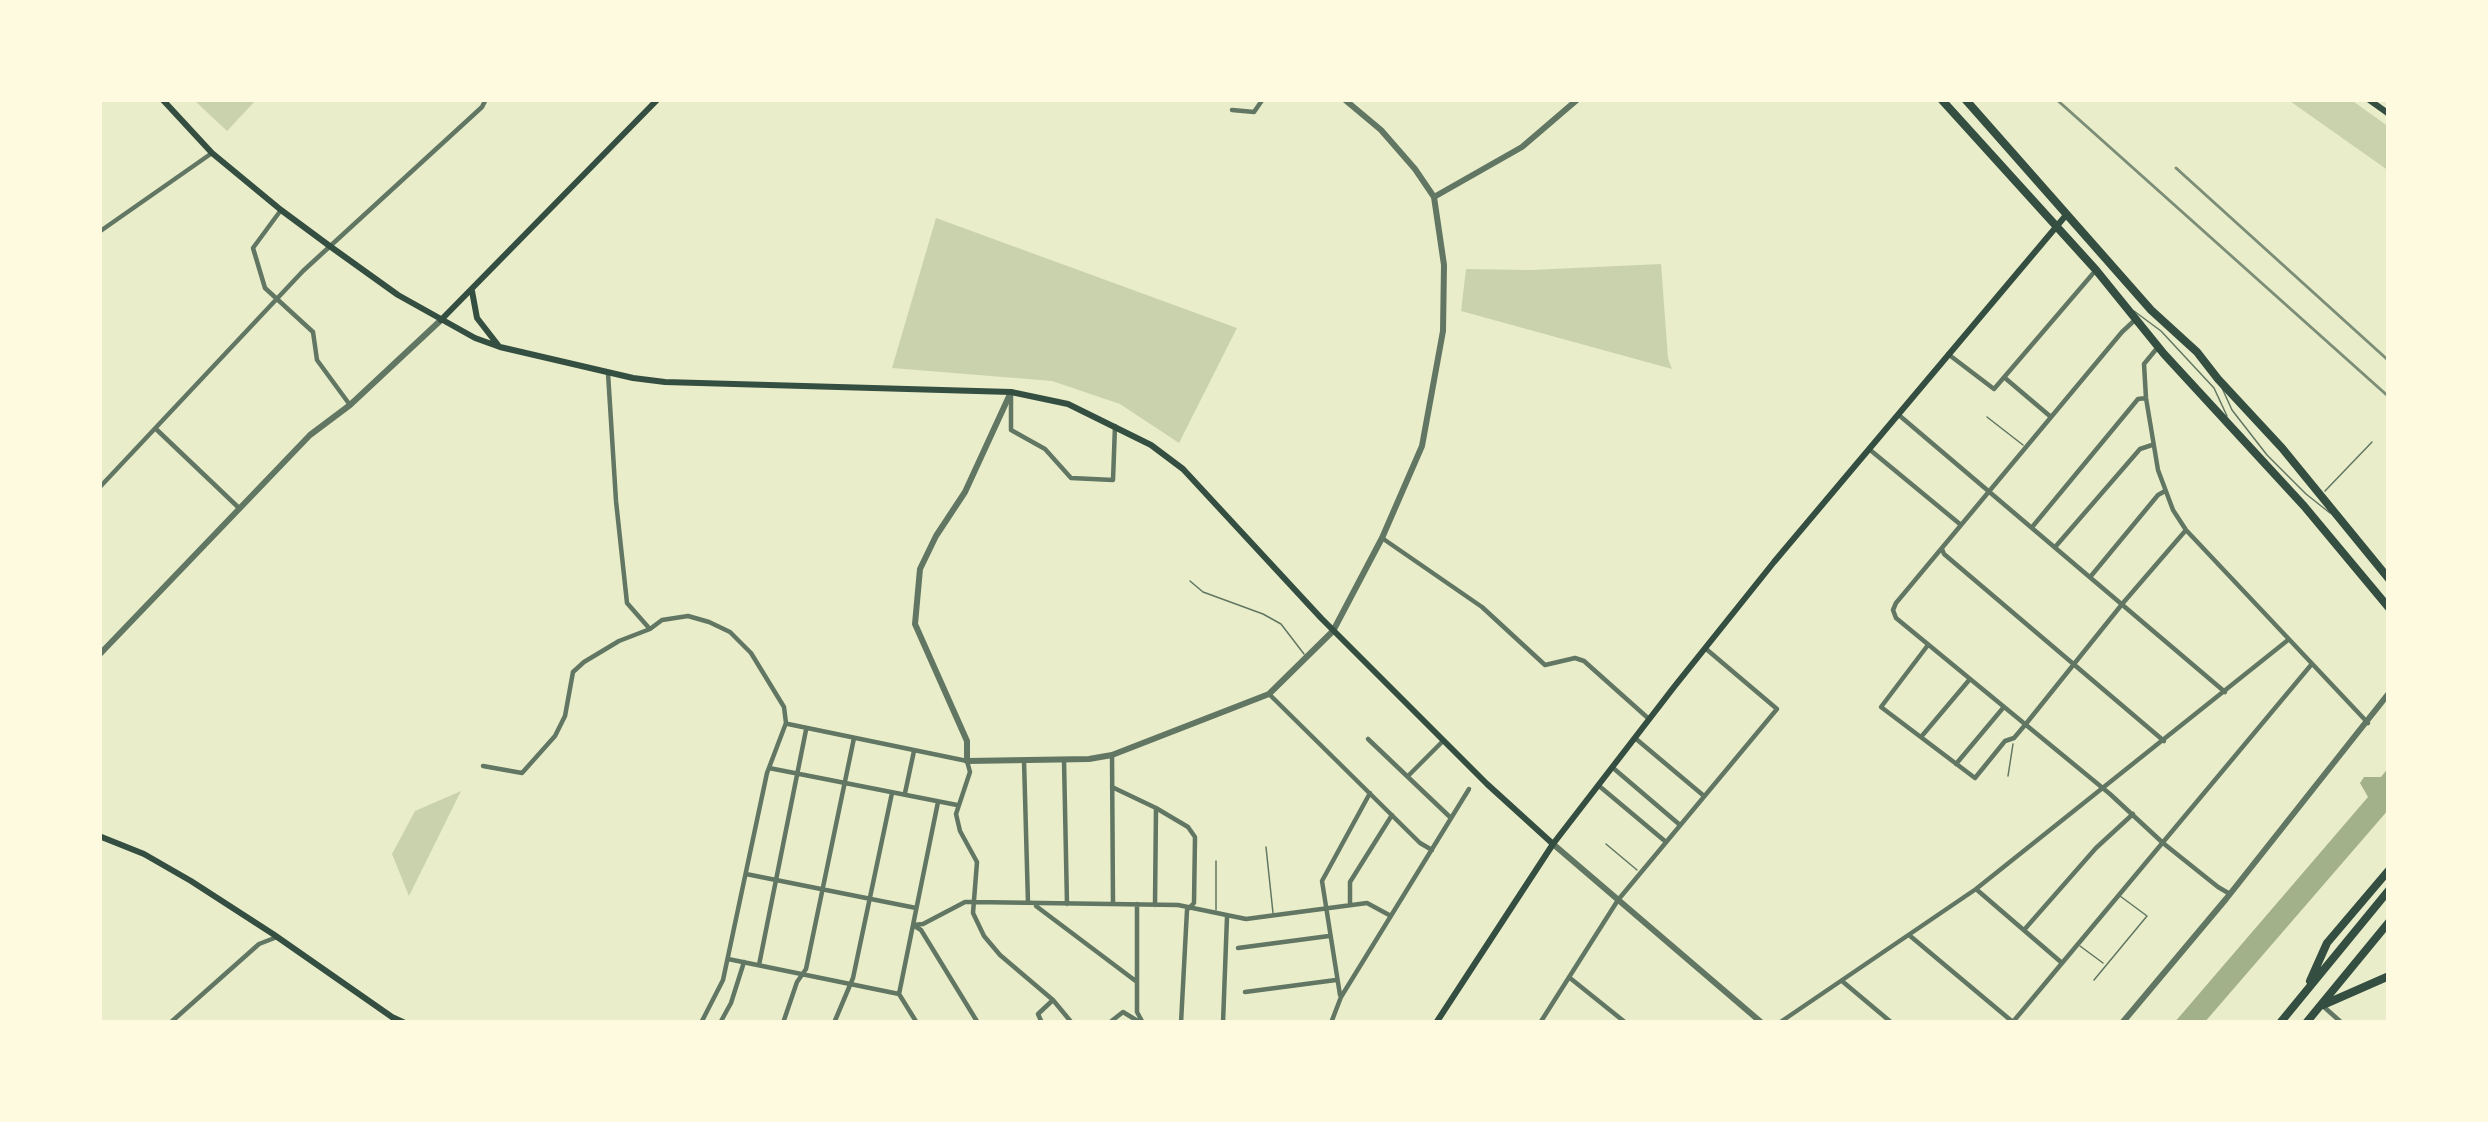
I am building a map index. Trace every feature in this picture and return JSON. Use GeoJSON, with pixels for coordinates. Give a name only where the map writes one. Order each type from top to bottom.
{"type":"FeatureCollection","features":[{"type":"Feature","properties":{"kind":"main road"},"geometry":{"type":"LineString","coordinates":[[162,99],[212,153],[331,247],[398,295],[500,347],[665,382],[1011,392],[1068,404],[1151,445],[1183,470],[1333,631],[1553,844]]}},
{"type":"Feature","properties":{"kind":"main road"},"geometry":{"type":"LineString","coordinates":[[441,320],[658,99]]}},
{"type":"Feature","properties":{"kind":"main road"},"geometry":{"type":"LineString","coordinates":[[1941,99],[2389,608]]}},
{"type":"Feature","properties":{"kind":"main road"},"geometry":{"type":"LineString","coordinates":[[1965,99],[2151,310],[2197,352],[2389,579]]}},
{"type":"Feature","properties":{"kind":"main road"},"geometry":{"type":"LineString","coordinates":[[2368,99],[2389,114]]}},
{"type":"Feature","properties":{"kind":"main road"},"geometry":{"type":"LineString","coordinates":[[1436,1023],[1553,844],[1649,719],[1868,448],[2067,214]]}},
{"type":"Feature","properties":{"kind":"main road"},"geometry":{"type":"LineString","coordinates":[[472,290],[480,325],[500,347]]}},
{"type":"Feature","properties":{"kind":"main road"},"geometry":{"type":"LineString","coordinates":[[99,836],[144,854],[405,1023]]}},
{"type":"Feature","properties":{"kind":"main road"},"geometry":{"type":"LineString","coordinates":[[2305,992],[2327,943],[2389,871]]}},
{"type":"Feature","properties":{"kind":"main road"},"geometry":{"type":"LineString","coordinates":[[2280,1023],[2389,890]]}},
{"type":"Feature","properties":{"kind":"main road"},"geometry":{"type":"LineString","coordinates":[[2306,1023],[2389,922]]}},
{"type":"Feature","properties":{"kind":"main road"},"geometry":{"type":"LineString","coordinates":[[2321,1005],[2389,976]]}},
{"type":"Feature","properties":{"kind":"street"},"geometry":{"type":"LineString","coordinates":[[99,488],[303,271],[486,99]]}},
{"type":"Feature","properties":{"kind":"street"},"geometry":{"type":"LineString","coordinates":[[1232,110],[1254,112],[1263,99]]}},
{"type":"Feature","properties":{"kind":"street"},"geometry":{"type":"LineString","coordinates":[[786,723],[967,761],[1090,759],[1112,755],[1269,694],[1333,631],[1382,538],[1422,446],[1443,331],[1444,265],[1435,197],[1381,130],[1345,99]]}},
{"type":"Feature","properties":{"kind":"street"},"geometry":{"type":"LineString","coordinates":[[1435,197],[1522,147],[1578,99]]}},
{"type":"Feature","properties":{"kind":"street"},"geometry":{"type":"LineString","coordinates":[[99,232],[212,153]]}},
{"type":"Feature","properties":{"kind":"street"},"geometry":{"type":"LineString","coordinates":[[281,210],[253,248],[266,288],[314,332],[316,360],[350,405]]}},
{"type":"Feature","properties":{"kind":"street"},"geometry":{"type":"LineString","coordinates":[[1948,354],[1994,389],[2096,270]]}},
{"type":"Feature","properties":{"kind":"street"},"geometry":{"type":"LineString","coordinates":[[2137,319],[1893,610],[1896,618],[2230,894]]}},
{"type":"Feature","properties":{"kind":"street"},"geometry":{"type":"LineString","coordinates":[[99,655],[310,434],[350,405],[441,320]]}},
{"type":"Feature","properties":{"kind":"street"},"geometry":{"type":"LineString","coordinates":[[2158,346],[2144,364],[2146,398],[2152,445],[2173,511],[2368,723]]}},
{"type":"Feature","properties":{"kind":"street"},"geometry":{"type":"LineString","coordinates":[[608,373],[627,603],[650,629]]}},
{"type":"Feature","properties":{"kind":"street"},"geometry":{"type":"LineString","coordinates":[[2004,377],[2051,417]]}},
{"type":"Feature","properties":{"kind":"street"},"geometry":{"type":"LineString","coordinates":[[1011,392],[1011,430],[1045,449],[1071,478],[1113,480],[1115,426]]}},
{"type":"Feature","properties":{"kind":"street"},"geometry":{"type":"LineString","coordinates":[[1011,392],[965,491],[920,569],[915,623],[967,741],[970,772],[956,814],[977,862],[973,913],[1000,955],[1053,1000],[1072,1023]]}},
{"type":"Feature","properties":{"kind":"street"},"geometry":{"type":"LineString","coordinates":[[2033,526],[2138,399],[2146,398]]}},
{"type":"Feature","properties":{"kind":"street"},"geometry":{"type":"LineString","coordinates":[[1898,414],[2225,692]]}},
{"type":"Feature","properties":{"kind":"street"},"geometry":{"type":"LineString","coordinates":[[156,429],[239,508]]}},
{"type":"Feature","properties":{"kind":"street"},"geometry":{"type":"LineString","coordinates":[[2056,546],[2140,449],[2152,445]]}},
{"type":"Feature","properties":{"kind":"street"},"geometry":{"type":"LineString","coordinates":[[1868,448],[1961,525]]}},
{"type":"Feature","properties":{"kind":"street"},"geometry":{"type":"LineString","coordinates":[[2091,576],[2165,491]]}},
{"type":"Feature","properties":{"kind":"street"},"geometry":{"type":"LineString","coordinates":[[1928,644],[1881,707],[1975,778],[2005,741],[2014,738],[2186,530]]}},
{"type":"Feature","properties":{"kind":"street"},"geometry":{"type":"LineString","coordinates":[[1382,538],[1482,607],[1545,665],[1575,658],[1584,662],[1649,719]]}},
{"type":"Feature","properties":{"kind":"street"},"geometry":{"type":"LineString","coordinates":[[1942,549],[2164,741]]}},
{"type":"Feature","properties":{"kind":"street"},"geometry":{"type":"LineString","coordinates":[[483,766],[522,772],[555,736],[566,716],[573,672],[662,620],[688,616],[710,622],[730,632],[751,653],[784,707],[786,723],[769,768],[723,980],[701,1023]]}},
{"type":"Feature","properties":{"kind":"street"},"geometry":{"type":"LineString","coordinates":[[99,639],[107,646]]}},
{"type":"Feature","properties":{"kind":"street"},"geometry":{"type":"LineString","coordinates":[[1779,1023],[1976,889],[2288,640]]}},
{"type":"Feature","properties":{"kind":"street"},"geometry":{"type":"LineString","coordinates":[[1540,1023],[1618,900],[1777,709],[1705,648]]}},
{"type":"Feature","properties":{"kind":"street"},"geometry":{"type":"LineString","coordinates":[[1909,935],[2013,1023],[2311,664]]}},
{"type":"Feature","properties":{"kind":"street"},"geometry":{"type":"LineString","coordinates":[[1921,737],[1970,679]]}},
{"type":"Feature","properties":{"kind":"street"},"geometry":{"type":"LineString","coordinates":[[2122,1023],[2389,693]]}},
{"type":"Feature","properties":{"kind":"street"},"geometry":{"type":"LineString","coordinates":[[1269,694],[1432,850]]}},
{"type":"Feature","properties":{"kind":"street"},"geometry":{"type":"LineString","coordinates":[[1956,764],[2004,707]]}},
{"type":"Feature","properties":{"kind":"street"},"geometry":{"type":"LineString","coordinates":[[759,965],[807,728]]}},
{"type":"Feature","properties":{"kind":"street"},"geometry":{"type":"LineString","coordinates":[[783,1023],[806,968],[854,738]]}},
{"type":"Feature","properties":{"kind":"street"},"geometry":{"type":"LineString","coordinates":[[1635,738],[1704,796]]}},
{"type":"Feature","properties":{"kind":"street"},"geometry":{"type":"LineString","coordinates":[[1368,739],[1451,818]]}},
{"type":"Feature","properties":{"kind":"street"},"geometry":{"type":"LineString","coordinates":[[1408,776],[1443,741]]}},
{"type":"Feature","properties":{"kind":"street"},"geometry":{"type":"LineString","coordinates":[[905,795],[914,751]]}},
{"type":"Feature","properties":{"kind":"street"},"geometry":{"type":"LineString","coordinates":[[1112,755],[1113,904]]}},
{"type":"Feature","properties":{"kind":"street"},"geometry":{"type":"LineString","coordinates":[[1024,760],[1031,903]]}},
{"type":"Feature","properties":{"kind":"street"},"geometry":{"type":"LineString","coordinates":[[1064,760],[1067,904]]}},
{"type":"Feature","properties":{"kind":"street"},"geometry":{"type":"LineString","coordinates":[[1612,767],[1680,825]]}},
{"type":"Feature","properties":{"kind":"street"},"geometry":{"type":"LineString","coordinates":[[769,768],[958,805]]}},
{"type":"Feature","properties":{"kind":"street"},"geometry":{"type":"LineString","coordinates":[[1598,785],[1666,842]]}},
{"type":"Feature","properties":{"kind":"street"},"geometry":{"type":"LineString","coordinates":[[1112,788],[1156,808],[1188,827],[1195,837],[1194,903],[1186,910],[1181,1023]]}},
{"type":"Feature","properties":{"kind":"street"},"geometry":{"type":"LineString","coordinates":[[1331,1023],[1341,997],[1469,789]]}},
{"type":"Feature","properties":{"kind":"street"},"geometry":{"type":"LineString","coordinates":[[834,1023],[853,978],[892,793]]}},
{"type":"Feature","properties":{"kind":"street"},"geometry":{"type":"LineString","coordinates":[[1341,997],[1322,880],[1370,793]]}},
{"type":"Feature","properties":{"kind":"street"},"geometry":{"type":"LineString","coordinates":[[915,1022],[899,994],[938,802]]}},
{"type":"Feature","properties":{"kind":"street"},"geometry":{"type":"LineString","coordinates":[[1155,904],[1156,808]]}},
{"type":"Feature","properties":{"kind":"street"},"geometry":{"type":"LineString","coordinates":[[2024,930],[2096,848],[2133,814]]}},
{"type":"Feature","properties":{"kind":"street"},"geometry":{"type":"LineString","coordinates":[[1350,906],[1350,882],[1392,815]]}},
{"type":"Feature","properties":{"kind":"street"},"geometry":{"type":"LineString","coordinates":[[1553,844],[1762,1023]]}},
{"type":"Feature","properties":{"kind":"street"},"geometry":{"type":"LineString","coordinates":[[746,874],[916,908]]}},
{"type":"Feature","properties":{"kind":"street"},"geometry":{"type":"LineString","coordinates":[[1976,889],[2062,963]]}},
{"type":"Feature","properties":{"kind":"street"},"geometry":{"type":"LineString","coordinates":[[913,925],[923,925],[965,902],[1155,904],[1246,919],[1367,903],[1391,916]]}},
{"type":"Feature","properties":{"kind":"street"},"geometry":{"type":"LineString","coordinates":[[1031,903],[1137,982]]}},
{"type":"Feature","properties":{"kind":"street"},"geometry":{"type":"LineString","coordinates":[[1137,904],[1137,1012],[1142,1023]]}},
{"type":"Feature","properties":{"kind":"street"},"geometry":{"type":"LineString","coordinates":[[1223,1023],[1227,916]]}},
{"type":"Feature","properties":{"kind":"street"},"geometry":{"type":"LineString","coordinates":[[913,925],[921,929],[978,1023]]}},
{"type":"Feature","properties":{"kind":"street"},"geometry":{"type":"LineString","coordinates":[[1238,948],[1329,936]]}},
{"type":"Feature","properties":{"kind":"street"},"geometry":{"type":"LineString","coordinates":[[170,1023],[260,944],[277,937]]}},
{"type":"Feature","properties":{"kind":"street"},"geometry":{"type":"LineString","coordinates":[[728,958],[899,994]]}},
{"type":"Feature","properties":{"kind":"street"},"geometry":{"type":"LineString","coordinates":[[720,1023],[744,962]]}},
{"type":"Feature","properties":{"kind":"street"},"geometry":{"type":"LineString","coordinates":[[1569,977],[1626,1023]]}},
{"type":"Feature","properties":{"kind":"street"},"geometry":{"type":"LineString","coordinates":[[1245,992],[1336,980]]}},
{"type":"Feature","properties":{"kind":"street"},"geometry":{"type":"LineString","coordinates":[[1842,981],[1892,1023]]}},
{"type":"Feature","properties":{"kind":"street"},"geometry":{"type":"LineString","coordinates":[[1042,1023],[1038,1014],[1053,1000]]}},
{"type":"Feature","properties":{"kind":"street"},"geometry":{"type":"LineString","coordinates":[[2321,1005],[2342,1023]]}},
{"type":"Feature","properties":{"kind":"street"},"geometry":{"type":"LineString","coordinates":[[1109,1023],[1123,1012],[1142,1023]]}},
{"type":"Feature","properties":{"kind":"lane"},"geometry":{"type":"LineString","coordinates":[[2126,306],[2161,331],[2214,388],[2229,424]]}},
{"type":"Feature","properties":{"kind":"lane"},"geometry":{"type":"LineString","coordinates":[[2218,379],[2232,410],[2267,455],[2342,523]]}},
{"type":"Feature","properties":{"kind":"lane"},"geometry":{"type":"LineString","coordinates":[[1988,417],[2026,447]]}},
{"type":"Feature","properties":{"kind":"lane"},"geometry":{"type":"LineString","coordinates":[[2321,494],[2372,442]]}},
{"type":"Feature","properties":{"kind":"lane"},"geometry":{"type":"LineString","coordinates":[[1190,581],[1224,602],[1282,624],[1307,658]]}},
{"type":"Feature","properties":{"kind":"lane"},"geometry":{"type":"LineString","coordinates":[[2008,776],[2014,738]]}},
{"type":"Feature","properties":{"kind":"lane"},"geometry":{"type":"LineString","coordinates":[[1606,844],[1640,873]]}},
{"type":"Feature","properties":{"kind":"lane"},"geometry":{"type":"LineString","coordinates":[[1265,847],[1274,917]]}},
{"type":"Feature","properties":{"kind":"lane"},"geometry":{"type":"LineString","coordinates":[[1216,861],[1216,914]]}},
{"type":"Feature","properties":{"kind":"lane"},"geometry":{"type":"LineString","coordinates":[[2094,980],[2146,916],[2119,895]]}},
{"type":"Feature","properties":{"kind":"lane"},"geometry":{"type":"LineString","coordinates":[[2078,944],[2106,965]]}},
{"type":"Feature","properties":{"kind":"shaded area"},"geometry":{"type":"Polygon","coordinates":[[[193,99],[257,99],[227,131],[193,99]]]}},
{"type":"Feature","properties":{"kind":"shaded area"},"geometry":{"type":"Polygon","coordinates":[[[2287,99],[2350,99],[2389,127],[2389,171],[2287,99]]]}},
{"type":"Feature","properties":{"kind":"shaded area"},"geometry":{"type":"Polygon","coordinates":[[[936,218],[1237,328],[1179,443],[1120,404],[1052,381],[892,368],[936,218]]]}},
{"type":"Feature","properties":{"kind":"shaded area"},"geometry":{"type":"Polygon","coordinates":[[[1661,264],[1672,369],[1461,311],[1466,269],[1661,264]]]}},
{"type":"Feature","properties":{"kind":"shaded area"},"geometry":{"type":"Polygon","coordinates":[[[2389,767],[2389,809],[2204,1023],[2174,1023],[2368,797],[2360,783],[2364,777],[2381,777],[2389,767]]]}},
{"type":"Feature","properties":{"kind":"shaded area"},"geometry":{"type":"Polygon","coordinates":[[[461,791],[409,896],[392,854],[415,811],[461,791]]]}},
{"type":"Feature","properties":{"kind":"railway"},"geometry":{"type":"LineString","coordinates":[[2056,99],[2389,397]]}},
{"type":"Feature","properties":{"kind":"railway"},"geometry":{"type":"LineString","coordinates":[[2176,168],[2389,361]]}}]}
